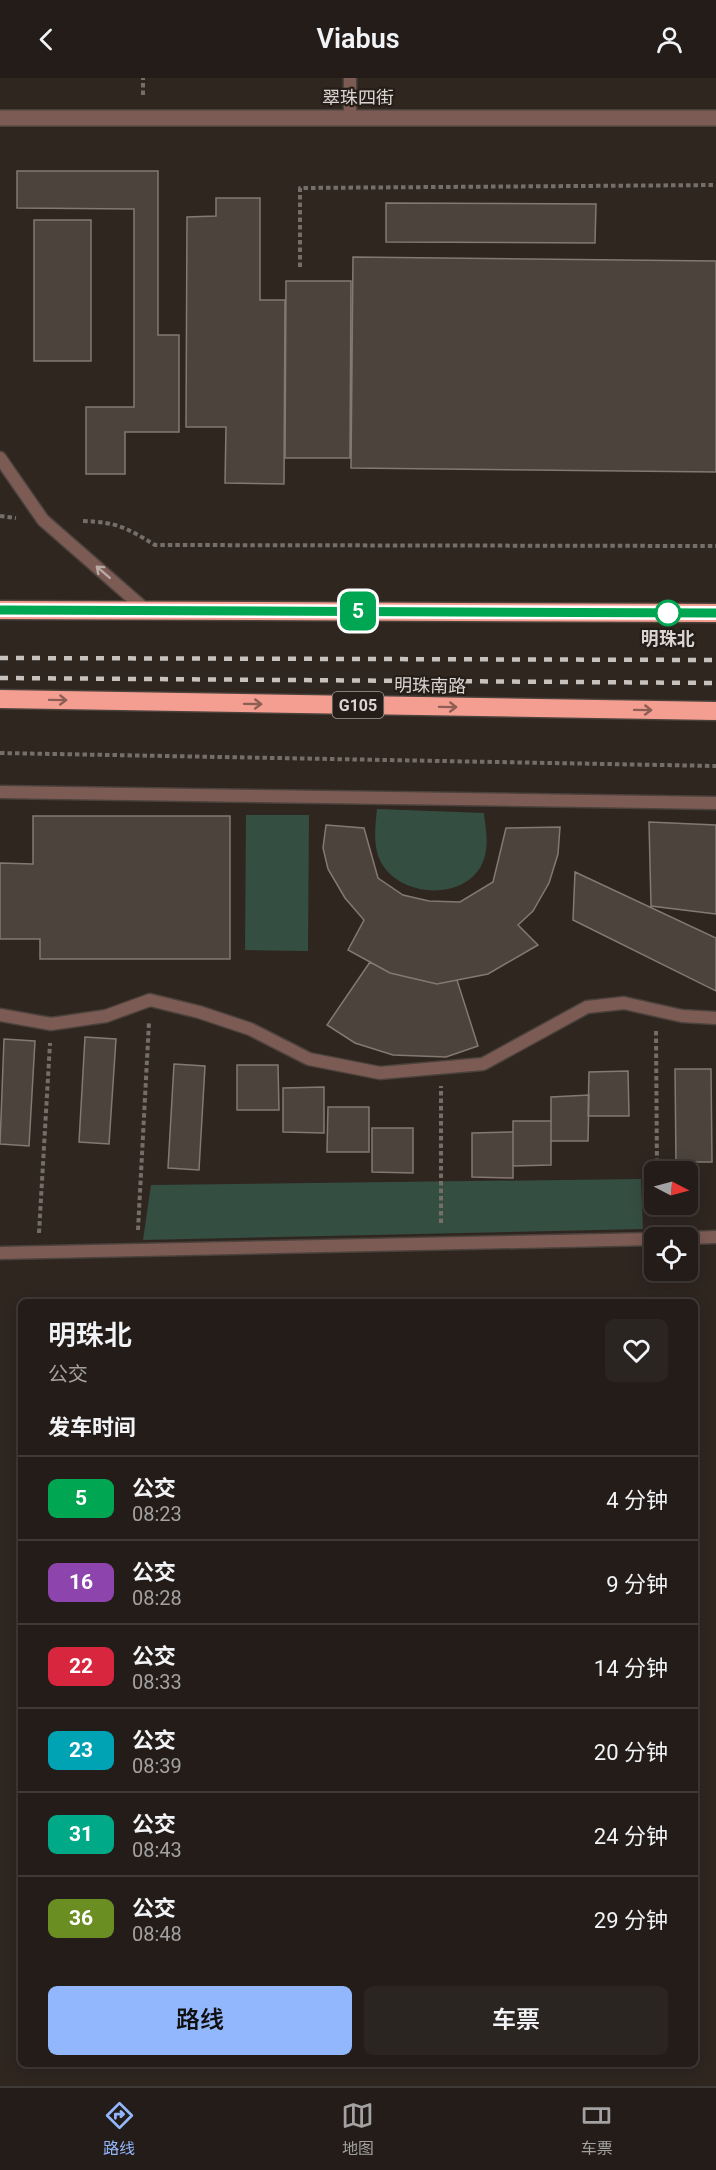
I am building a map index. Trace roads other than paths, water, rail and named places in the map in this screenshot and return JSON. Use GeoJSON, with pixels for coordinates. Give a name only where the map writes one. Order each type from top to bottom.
{"type":"FeatureCollection","features":[{"type":"Feature","properties":{"kind":"highway"},"geometry":{"type":"LineString","coordinates":[[0,610],[716,613]]}},
{"type":"Feature","properties":{"kind":"highway","name":"明珠南路"},"geometry":{"type":"LineString","coordinates":[[0,699],[716,711]]}},
{"type":"Feature","properties":{"kind":"street","name":"翠珠四街"},"geometry":{"type":"LineString","coordinates":[[0,118],[716,118]]}},
{"type":"Feature","properties":{"kind":"lane"},"geometry":{"type":"LineString","coordinates":[[350,78],[350,118]]}},
{"type":"Feature","properties":{"kind":"lane"},"geometry":{"type":"LineString","coordinates":[[0,458],[43,520],[147,611]]}},
{"type":"Feature","properties":{"kind":"lane"},"geometry":{"type":"LineString","coordinates":[[0,792],[716,803]]}},
{"type":"Feature","properties":{"kind":"lane"},"geometry":{"type":"LineString","coordinates":[[0,1015],[51,1024],[106,1016],[150,1000],[199,1012],[250,1029],[309,1059],[380,1073],[483,1064],[587,1007],[624,1003],[682,1016],[716,1018]]}},
{"type":"Feature","properties":{"kind":"lane"},"geometry":{"type":"LineString","coordinates":[[698,1238],[716,1238]]}},
{"type":"Feature","properties":{"kind":"lane"},"geometry":{"type":"LineString","coordinates":[[0,1253],[136,1252],[644,1239]]}},
{"type":"Feature","properties":{"kind":"railway"},"geometry":{"type":"LineString","coordinates":[[0,658],[716,660]]}},
{"type":"Feature","properties":{"kind":"railway"},"geometry":{"type":"LineString","coordinates":[[0,678],[716,683]]}},
{"type":"Feature","properties":{"kind":"place","name":"明珠北"},"geometry":{"type":"Point","coordinates":[668,613]}}]}
